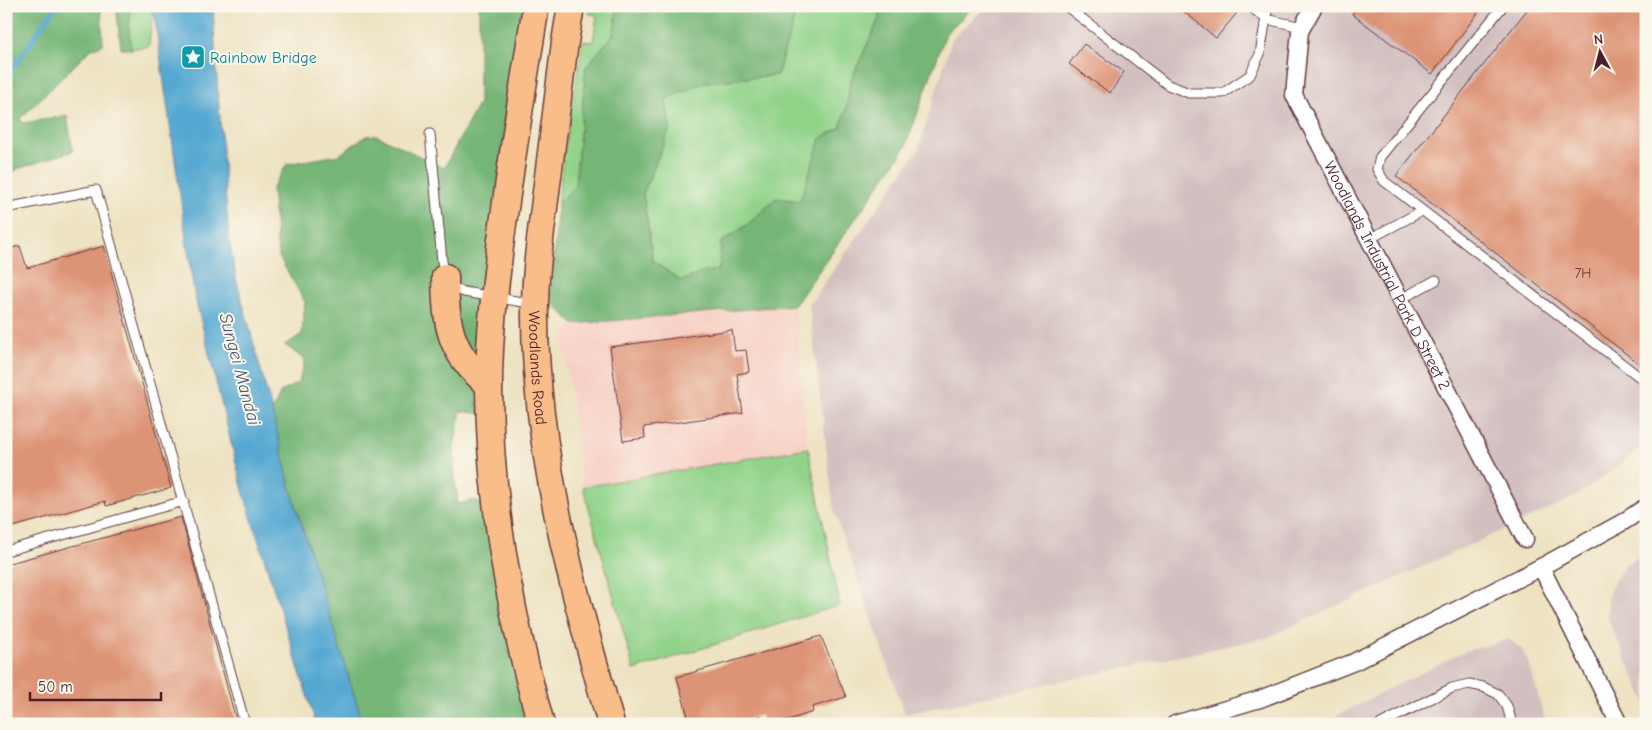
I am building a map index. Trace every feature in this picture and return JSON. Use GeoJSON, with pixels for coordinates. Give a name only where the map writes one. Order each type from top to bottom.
{"type":"FeatureCollection","features":[{"type":"Feature","properties":{"kind":"main road"},"geometry":{"type":"LineString","coordinates":[[536,6],[511,156],[491,317],[489,385],[490,447],[497,509],[511,598],[531,689],[541,724]]}},
{"type":"Feature","properties":{"kind":"main road","name":"Woodlands Road"},"geometry":{"type":"LineString","coordinates":[[571,6],[538,256],[535,304],[536,357],[541,422],[552,490],[573,584],[611,724]]}},
{"type":"Feature","properties":{"kind":"main road"},"geometry":{"type":"LineString","coordinates":[[445,277],[446,311],[452,341],[458,354],[474,374],[489,385]]}},
{"type":"Feature","properties":{"kind":"street","name":"Woodlands Industrial Park D Street 2"},"geometry":{"type":"LineString","coordinates":[[1314,6],[1300,31],[1294,95],[1525,538]]}},
{"type":"Feature","properties":{"kind":"street"},"geometry":{"type":"LineString","coordinates":[[1176,724],[1260,699],[1354,662],[1542,567],[1646,507]]}},
{"type":"Feature","properties":{"kind":"street"},"geometry":{"type":"LineString","coordinates":[[1542,567],[1619,724]]}},
{"type":"Feature","properties":{"kind":"lane"},"geometry":{"type":"LineString","coordinates":[[1066,6],[1168,85],[1189,93],[1223,93],[1250,75],[1260,54],[1268,6]]}},
{"type":"Feature","properties":{"kind":"lane"},"geometry":{"type":"LineString","coordinates":[[1250,6],[1266,19],[1302,27]]}},
{"type":"Feature","properties":{"kind":"lane"},"geometry":{"type":"LineString","coordinates":[[1504,6],[1380,157],[1377,169],[1384,181],[1646,382]]}},
{"type":"Feature","properties":{"kind":"lane"},"geometry":{"type":"LineString","coordinates":[[430,134],[445,277],[456,290],[535,304]]}},
{"type":"Feature","properties":{"kind":"lane"},"geometry":{"type":"LineString","coordinates":[[6,208],[96,190],[245,724]]}},
{"type":"Feature","properties":{"kind":"lane"},"geometry":{"type":"LineString","coordinates":[[1369,239],[1422,210]]}},
{"type":"Feature","properties":{"kind":"lane"},"geometry":{"type":"LineString","coordinates":[[1401,299],[1436,280]]}},
{"type":"Feature","properties":{"kind":"lane"},"geometry":{"type":"LineString","coordinates":[[6,551],[184,502]]}},
{"type":"Feature","properties":{"kind":"lane"},"geometry":{"type":"LineString","coordinates":[[1381,724],[1452,688],[1468,684],[1484,687],[1498,694],[1507,706],[1512,724]]}},
{"type":"Feature","properties":{"kind":"shaded area"},"geometry":{"type":"Polygon","coordinates":[[[987,6],[1646,6],[1646,440],[1634,454],[1575,497],[1266,638],[905,714],[834,511],[809,305],[918,150],[952,39],[987,6]]]}},
{"type":"Feature","properties":{"kind":"shaded area"},"geometry":{"type":"Polygon","coordinates":[[[795,305],[808,448],[583,487],[562,334],[573,324],[795,305]]]}},
{"type":"Feature","properties":{"kind":"shaded area"},"geometry":{"type":"Polygon","coordinates":[[[1646,553],[1646,702],[1607,616],[1608,596],[1615,580],[1625,565],[1646,553]]]}},
{"type":"Feature","properties":{"kind":"shaded area"},"geometry":{"type":"Polygon","coordinates":[[[1508,639],[1522,649],[1530,666],[1546,724],[1320,724],[1463,652],[1508,639]]]}},
{"type":"Feature","properties":{"kind":"green space"},"geometry":{"type":"Polygon","coordinates":[[[15,6],[101,6],[103,44],[90,50],[20,119],[23,123],[67,116],[73,151],[17,169],[6,180],[6,18],[15,6]]]}},
{"type":"Feature","properties":{"kind":"green space"},"geometry":{"type":"Polygon","coordinates":[[[116,6],[131,6],[129,31],[131,49],[121,49],[116,6]]]}},
{"type":"Feature","properties":{"kind":"green space"},"geometry":{"type":"Polygon","coordinates":[[[131,6],[153,6],[149,46],[131,49],[129,31],[131,6]]]}},
{"type":"Feature","properties":{"kind":"green space"},"geometry":{"type":"Polygon","coordinates":[[[479,6],[524,7],[484,414],[461,411],[454,446],[455,482],[458,504],[475,500],[488,508],[533,724],[363,724],[290,487],[272,411],[281,392],[299,382],[305,360],[285,345],[302,334],[305,302],[278,255],[272,188],[287,164],[339,155],[366,136],[376,135],[444,168],[479,103],[479,6]]]}},
{"type":"Feature","properties":{"kind":"green space"},"geometry":{"type":"Polygon","coordinates":[[[591,6],[618,6],[613,35],[586,67],[575,186],[558,203],[563,159],[583,41],[593,42],[597,15],[589,14],[591,6]]]}},
{"type":"Feature","properties":{"kind":"green space"},"geometry":{"type":"Polygon","coordinates":[[[618,6],[798,6],[777,75],[706,82],[666,99],[670,128],[643,194],[653,261],[681,281],[704,272],[719,270],[721,242],[747,225],[776,198],[800,201],[821,138],[840,128],[847,107],[850,82],[879,19],[877,6],[974,6],[946,33],[905,148],[795,305],[573,324],[550,300],[558,203],[575,186],[586,67],[613,35],[618,6]]]}},
{"type":"Feature","properties":{"kind":"green space"},"geometry":{"type":"Polygon","coordinates":[[[798,6],[877,6],[879,19],[850,82],[847,107],[840,128],[821,138],[800,201],[776,198],[747,225],[721,242],[719,270],[704,272],[681,281],[653,261],[643,194],[670,128],[666,99],[706,82],[777,75],[798,6]]]}},
{"type":"Feature","properties":{"kind":"green space"},"geometry":{"type":"Polygon","coordinates":[[[808,448],[840,605],[634,670],[583,487],[808,448]]]}},
{"type":"Feature","properties":{"kind":"water","name":"Sungei Mandai"},"geometry":{"type":"Polygon","coordinates":[[[153,6],[213,6],[229,241],[236,278],[272,411],[290,487],[363,724],[316,724],[243,491],[194,293],[153,6]]]}},
{"type":"Feature","properties":{"kind":"building"},"geometry":{"type":"Polygon","coordinates":[[[1177,6],[1228,6],[1237,13],[1216,38],[1177,6]]]}},
{"type":"Feature","properties":{"kind":"building"},"geometry":{"type":"Polygon","coordinates":[[[1358,6],[1483,6],[1432,74],[1352,14],[1358,6]]]}},
{"type":"Feature","properties":{"kind":"building"},"geometry":{"type":"Polygon","coordinates":[[[1530,6],[1646,6],[1646,369],[1396,176],[1530,6]]]}},
{"type":"Feature","properties":{"kind":"building"},"geometry":{"type":"Polygon","coordinates":[[[1084,44],[1124,72],[1110,93],[1069,64],[1084,44]]]}},
{"type":"Feature","properties":{"kind":"building"},"geometry":{"type":"Polygon","coordinates":[[[20,246],[27,268],[104,246],[171,488],[106,506],[105,501],[6,529],[6,249],[20,246]]]}},
{"type":"Feature","properties":{"kind":"building"},"geometry":{"type":"Polygon","coordinates":[[[732,330],[735,351],[746,350],[749,372],[737,374],[743,413],[644,427],[645,438],[623,441],[610,347],[732,330]]]}},
{"type":"Feature","properties":{"kind":"building"},"geometry":{"type":"Polygon","coordinates":[[[181,517],[237,724],[139,724],[139,719],[122,724],[6,724],[6,564],[181,517]]]}},
{"type":"Feature","properties":{"kind":"building"},"geometry":{"type":"Polygon","coordinates":[[[821,636],[846,697],[812,707],[813,712],[775,724],[763,724],[761,715],[734,724],[690,724],[677,677],[821,636]]]}},
{"type":"Feature","properties":{"kind":"waterway"},"geometry":{"type":"LineString","coordinates":[[6,78],[56,6]]}},
{"type":"Feature","properties":{"kind":"place","name":"Rainbow Bridge"},"geometry":{"type":"Point","coordinates":[193,57]}}]}
